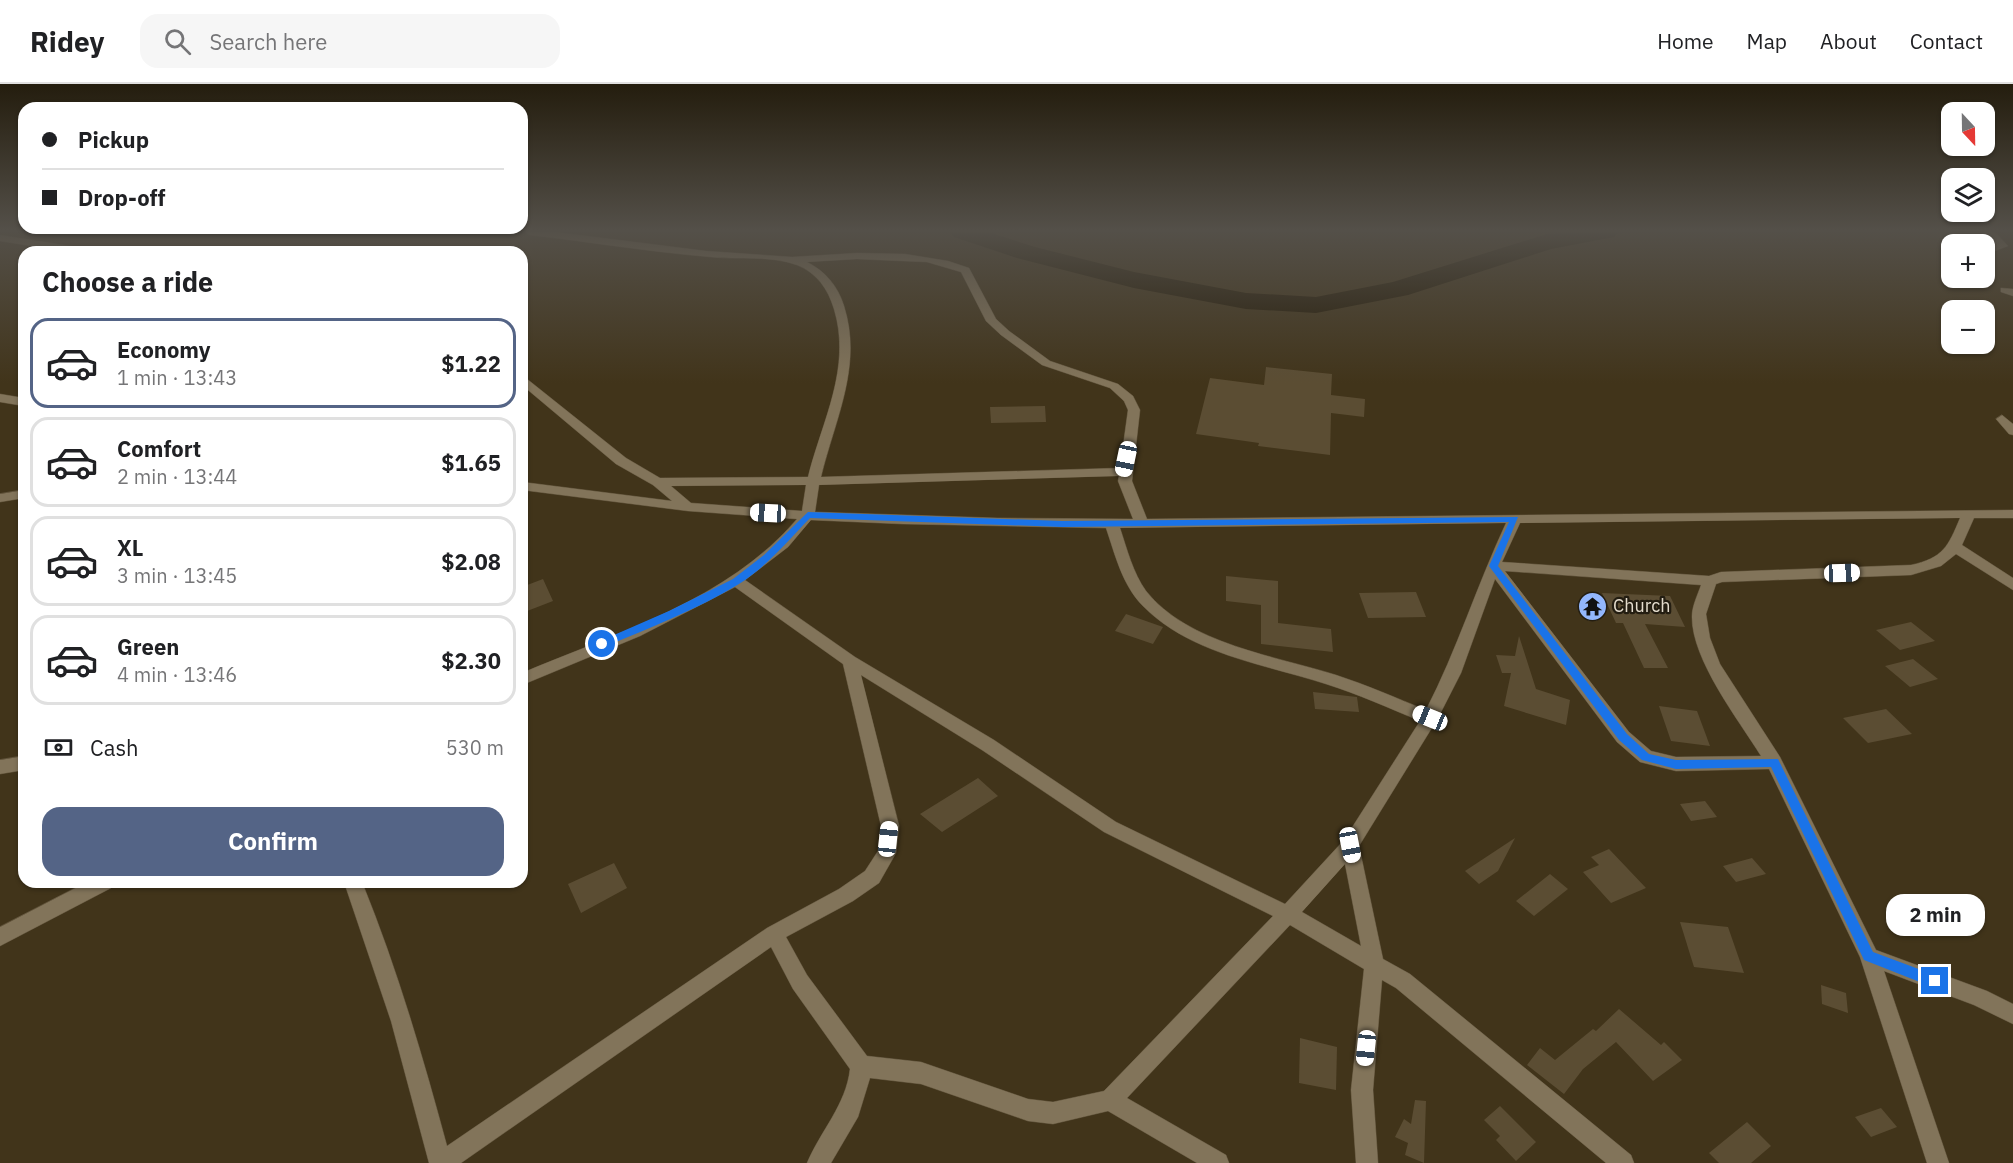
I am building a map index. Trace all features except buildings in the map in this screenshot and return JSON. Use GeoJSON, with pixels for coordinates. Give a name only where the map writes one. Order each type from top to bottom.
{"type":"FeatureCollection","features":[{"type":"Feature","properties":{"kind":"street"},"geometry":{"type":"LineString","coordinates":[[528,676],[672,614],[736,581],[767,557],[808,515],[813,482],[842,385],[846,358],[836,294],[825,282]]}},
{"type":"Feature","properties":{"kind":"street"},"geometry":{"type":"LineString","coordinates":[[971,282],[991,321],[1005,333],[1046,363],[1114,386],[1129,399],[1134,410],[1124,472],[1125,481],[1142,524]]}},
{"type":"Feature","properties":{"kind":"street"},"geometry":{"type":"LineString","coordinates":[[528,384],[621,461],[658,482],[688,507]]}},
{"type":"Feature","properties":{"kind":"street"},"geometry":{"type":"LineString","coordinates":[[0,398],[18,401]]}},
{"type":"Feature","properties":{"kind":"street"},"geometry":{"type":"LineString","coordinates":[[2013,417],[2001,419],[2013,430]]}},
{"type":"Feature","properties":{"kind":"street"},"geometry":{"type":"LineString","coordinates":[[658,482],[813,482],[1124,472]]}},
{"type":"Feature","properties":{"kind":"street"},"geometry":{"type":"LineString","coordinates":[[528,487],[600,498],[688,507],[808,515],[1112,524],[2013,514]]}},
{"type":"Feature","properties":{"kind":"street"},"geometry":{"type":"LineString","coordinates":[[0,498],[18,495]]}},
{"type":"Feature","properties":{"kind":"street"},"geometry":{"type":"LineString","coordinates":[[1493,566],[1637,574],[1710,581],[1721,577],[1911,570],[1937,565],[1950,555],[1969,514]]}},
{"type":"Feature","properties":{"kind":"street"},"geometry":{"type":"LineString","coordinates":[[861,1066],[921,1073],[1028,1110],[1053,1113],[1110,1100],[1288,914],[1350,845],[1430,718],[1453,673],[1493,566],[1515,519]]}},
{"type":"Feature","properties":{"kind":"street"},"geometry":{"type":"LineString","coordinates":[[1112,524],[1127,568],[1147,602],[1171,621],[1202,638],[1353,686],[1430,718]]}},
{"type":"Feature","properties":{"kind":"street"},"geometry":{"type":"LineString","coordinates":[[1954,546],[2013,585]]}},
{"type":"Feature","properties":{"kind":"street"},"geometry":{"type":"LineString","coordinates":[[1493,566],[1623,737],[1646,757],[1676,764],[1774,762]]}},
{"type":"Feature","properties":{"kind":"street"},"geometry":{"type":"LineString","coordinates":[[736,581],[850,662],[988,745],[1110,827],[1288,914],[1403,981],[1623,1163]]}},
{"type":"Feature","properties":{"kind":"street"},"geometry":{"type":"LineString","coordinates":[[1710,581],[1699,614],[1702,638],[1713,664],[1774,762],[1869,956],[1938,1163]]}},
{"type":"Feature","properties":{"kind":"street"},"geometry":{"type":"LineString","coordinates":[[355,888],[372,929],[417,1070],[441,1163],[774,934],[846,895],[872,877],[887,853],[890,826],[850,662]]}},
{"type":"Feature","properties":{"kind":"street"},"geometry":{"type":"LineString","coordinates":[[0,767],[18,764]]}},
{"type":"Feature","properties":{"kind":"street"},"geometry":{"type":"LineString","coordinates":[[1350,845],[1374,963],[1362,1090],[1367,1163]]}},
{"type":"Feature","properties":{"kind":"street"},"geometry":{"type":"LineString","coordinates":[[0,938],[93,888]]}},
{"type":"Feature","properties":{"kind":"street"},"geometry":{"type":"LineString","coordinates":[[774,934],[800,982],[861,1066],[860,1084],[850,1110],[818,1163]]}},
{"type":"Feature","properties":{"kind":"street"},"geometry":{"type":"LineString","coordinates":[[1869,956],[1980,998],[2013,1014]]}},
{"type":"Feature","properties":{"kind":"street"},"geometry":{"type":"LineString","coordinates":[[1110,1100],[1218,1163]]}},
{"type":"Feature","properties":{"kind":"waterway"},"geometry":{"type":"LineString","coordinates":[[1147,282],[1246,301],[1316,305],[1398,289],[1419,282]]}},
{"type":"Feature","properties":{"kind":"place","name":"Church"},"geometry":{"type":"Point","coordinates":[1592,606]}},
{"type":"Feature","properties":{"kind":"route"},"geometry":{"type":"LineString","coordinates":[[602,644],[672,614],[736,581],[767,557],[808,515],[1062,524],[1515,519],[1493,566],[1623,737],[1646,757],[1676,764],[1774,762],[1869,956],[1935,981]]}}]}
